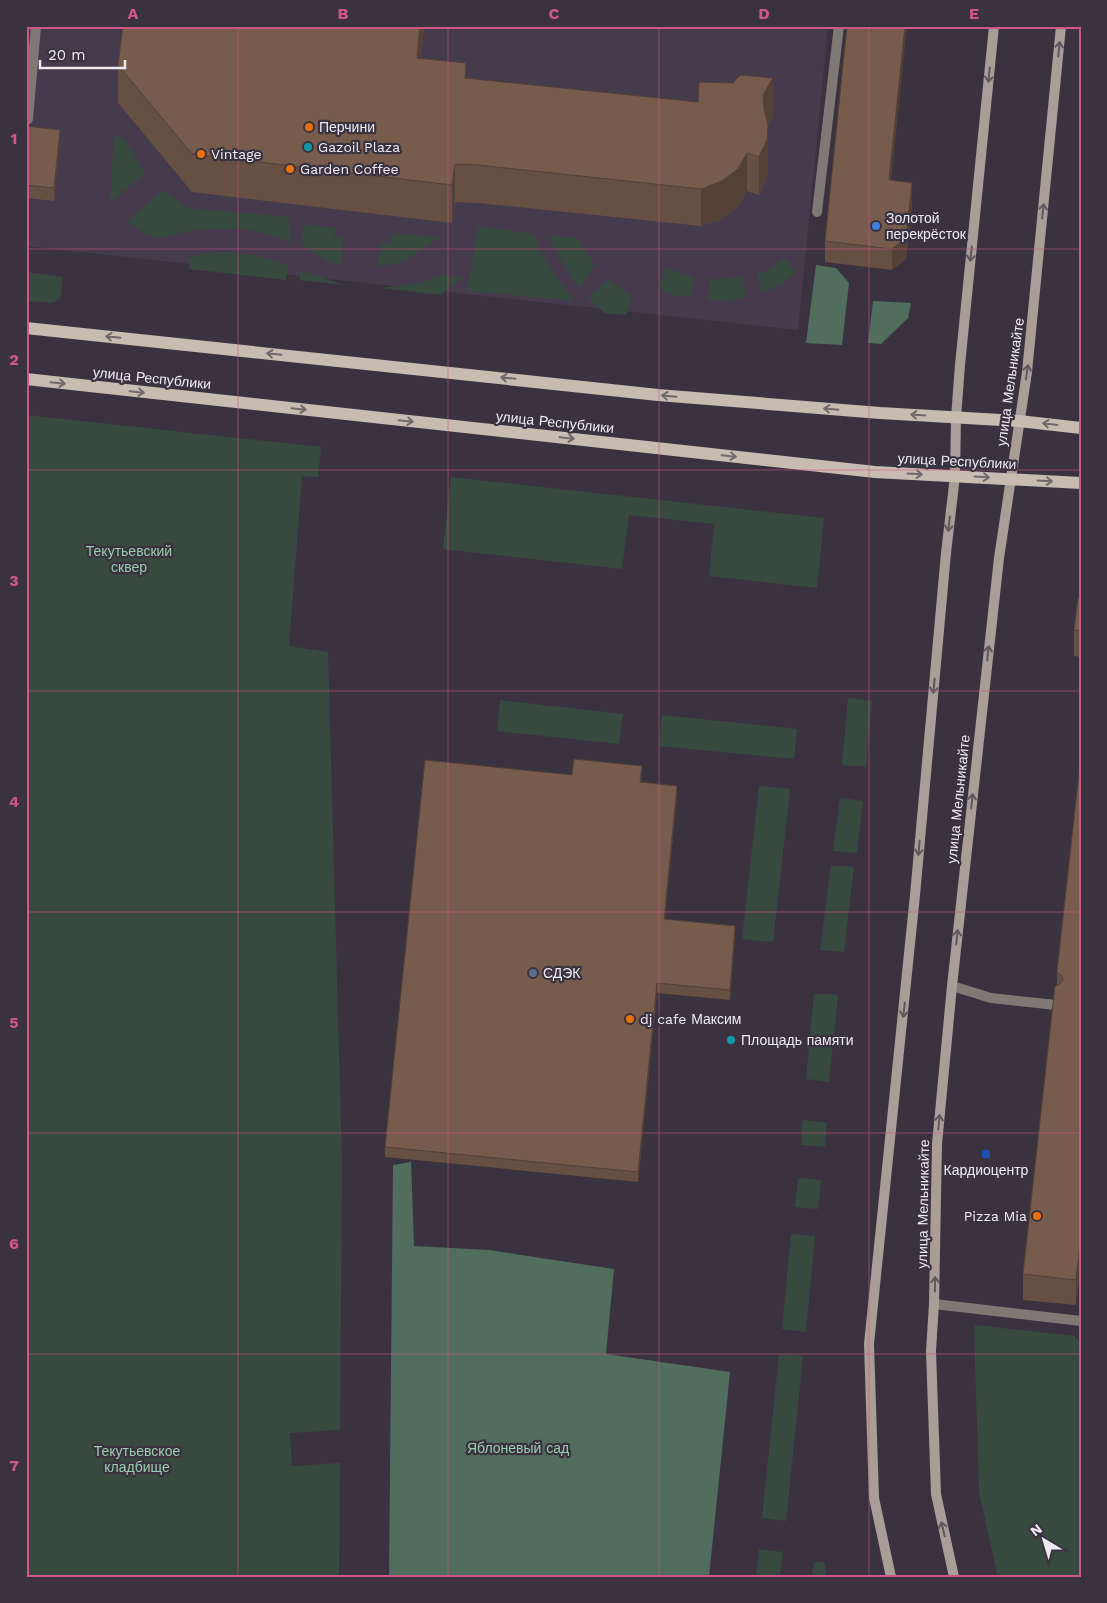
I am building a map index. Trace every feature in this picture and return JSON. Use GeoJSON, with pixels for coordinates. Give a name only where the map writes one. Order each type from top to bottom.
{"type":"FeatureCollection","features":[{"type":"Feature","properties":{"kind":"main road"},"geometry":{"type":"LineString","coordinates":[[891,1577],[874,1498],[869,1344],[955,476],[956,418],[960,365],[994,26]]}},
{"type":"Feature","properties":{"kind":"main road","name":"улица Мельникайте"},"geometry":{"type":"LineString","coordinates":[[954,1577],[936,1494],[931,1350],[934,1304],[937,1144],[952,986],[999,558],[1027,372],[1061,26]]}},
{"type":"Feature","properties":{"kind":"main road"},"geometry":{"type":"LineString","coordinates":[[26,328],[658,395],[956,418],[1019,420],[1081,428]]}},
{"type":"Feature","properties":{"kind":"main road","name":"улица Республики"},"geometry":{"type":"LineString","coordinates":[[26,380],[875,472],[1081,483]]}},
{"type":"Feature","properties":{"kind":"lane"},"geometry":{"type":"LineString","coordinates":[[28,119],[36,26]]}},
{"type":"Feature","properties":{"kind":"lane"},"geometry":{"type":"LineString","coordinates":[[817,212],[839,26]]}},
{"type":"Feature","properties":{"kind":"lane"},"geometry":{"type":"LineString","coordinates":[[952,986],[991,998],[1056,1005]]}},
{"type":"Feature","properties":{"kind":"lane"},"geometry":{"type":"LineString","coordinates":[[934,1304],[1081,1321]]}},
{"type":"Feature","properties":{"kind":"shaded area"},"geometry":{"type":"Polygon","coordinates":[[[26,26],[828,26],[798,330],[26,246],[26,26]]]}},
{"type":"Feature","properties":{"kind":"green space"},"geometry":{"type":"Polygon","coordinates":[[[114,136],[123,138],[145,174],[110,202],[114,136]]]}},
{"type":"Feature","properties":{"kind":"green space"},"geometry":{"type":"Polygon","coordinates":[[[162,190],[188,208],[289,217],[291,242],[269,234],[242,229],[188,231],[162,238],[149,236],[127,222],[162,190]]]}},
{"type":"Feature","properties":{"kind":"green space"},"geometry":{"type":"Polygon","coordinates":[[[303,224],[335,228],[334,237],[343,238],[342,265],[330,263],[302,245],[303,224]]]}},
{"type":"Feature","properties":{"kind":"green space"},"geometry":{"type":"Polygon","coordinates":[[[478,226],[534,234],[551,269],[575,301],[467,291],[478,226]]]}},
{"type":"Feature","properties":{"kind":"green space"},"geometry":{"type":"Polygon","coordinates":[[[391,233],[439,237],[426,248],[403,261],[378,266],[380,242],[390,243],[391,233]]]}},
{"type":"Feature","properties":{"kind":"green space"},"geometry":{"type":"Polygon","coordinates":[[[549,235],[577,238],[595,265],[580,288],[562,263],[549,235]]]}},
{"type":"Feature","properties":{"kind":"green space"},"geometry":{"type":"Polygon","coordinates":[[[226,252],[258,256],[288,266],[286,280],[189,269],[189,257],[207,253],[226,252]]]}},
{"type":"Feature","properties":{"kind":"green space"},"geometry":{"type":"Polygon","coordinates":[[[784,257],[796,272],[781,285],[762,293],[757,274],[772,268],[784,257]]]}},
{"type":"Feature","properties":{"kind":"green space"},"geometry":{"type":"Polygon","coordinates":[[[816,265],[836,268],[849,283],[842,345],[806,343],[816,265]]]}},
{"type":"Feature","properties":{"kind":"green space"},"geometry":{"type":"Polygon","coordinates":[[[667,268],[694,277],[691,298],[673,295],[657,287],[667,268]]]}},
{"type":"Feature","properties":{"kind":"green space"},"geometry":{"type":"Polygon","coordinates":[[[301,271],[344,285],[300,280],[301,271]]]}},
{"type":"Feature","properties":{"kind":"green space"},"geometry":{"type":"Polygon","coordinates":[[[26,272],[63,277],[60,299],[51,303],[28,301],[26,272]]]}},
{"type":"Feature","properties":{"kind":"green space"},"geometry":{"type":"Polygon","coordinates":[[[440,275],[463,277],[440,295],[383,288],[420,283],[440,275]]]}},
{"type":"Feature","properties":{"kind":"green space"},"geometry":{"type":"Polygon","coordinates":[[[742,276],[746,296],[728,301],[708,300],[710,279],[742,276]]]}},
{"type":"Feature","properties":{"kind":"green space"},"geometry":{"type":"Polygon","coordinates":[[[609,279],[632,296],[626,315],[604,313],[588,297],[609,279]]]}},
{"type":"Feature","properties":{"kind":"green space"},"geometry":{"type":"Polygon","coordinates":[[[873,301],[911,303],[908,318],[881,344],[868,343],[873,301]]]}},
{"type":"Feature","properties":{"kind":"green space"},"geometry":{"type":"Polygon","coordinates":[[[26,415],[321,447],[318,477],[302,476],[289,646],[328,652],[342,1163],[340,1430],[290,1433],[292,1466],[340,1463],[339,1577],[26,1577],[26,415]]]}},
{"type":"Feature","properties":{"kind":"green space"},"geometry":{"type":"Polygon","coordinates":[[[451,477],[824,518],[817,588],[709,576],[714,524],[629,515],[622,569],[443,549],[451,477]]]}},
{"type":"Feature","properties":{"kind":"green space"},"geometry":{"type":"Polygon","coordinates":[[[848,698],[872,701],[866,767],[842,765],[848,698]]]}},
{"type":"Feature","properties":{"kind":"green space"},"geometry":{"type":"Polygon","coordinates":[[[500,700],[623,714],[619,744],[497,731],[500,700]]]}},
{"type":"Feature","properties":{"kind":"green space"},"geometry":{"type":"Polygon","coordinates":[[[662,715],[797,729],[794,759],[659,746],[662,715]]]}},
{"type":"Feature","properties":{"kind":"green space"},"geometry":{"type":"Polygon","coordinates":[[[759,786],[790,789],[773,942],[742,939],[759,786]]]}},
{"type":"Feature","properties":{"kind":"green space"},"geometry":{"type":"Polygon","coordinates":[[[840,798],[863,801],[857,853],[833,851],[840,798]]]}},
{"type":"Feature","properties":{"kind":"green space"},"geometry":{"type":"Polygon","coordinates":[[[831,865],[854,867],[844,952],[820,950],[831,865]]]}},
{"type":"Feature","properties":{"kind":"green space"},"geometry":{"type":"Polygon","coordinates":[[[814,993],[838,995],[829,1082],[806,1079],[814,993]]]}},
{"type":"Feature","properties":{"kind":"green space"},"geometry":{"type":"Polygon","coordinates":[[[803,1120],[827,1123],[825,1147],[801,1145],[803,1120]]]}},
{"type":"Feature","properties":{"kind":"green space","name":"Яблоневый сад"},"geometry":{"type":"Polygon","coordinates":[[[411,1162],[414,1246],[489,1250],[614,1269],[606,1354],[730,1372],[709,1577],[389,1577],[393,1165],[411,1162]]]}},
{"type":"Feature","properties":{"kind":"green space"},"geometry":{"type":"Polygon","coordinates":[[[798,1178],[821,1180],[818,1209],[795,1207],[798,1178]]]}},
{"type":"Feature","properties":{"kind":"green space"},"geometry":{"type":"Polygon","coordinates":[[[791,1234],[815,1236],[806,1332],[782,1329],[791,1234]]]}},
{"type":"Feature","properties":{"kind":"green space"},"geometry":{"type":"Polygon","coordinates":[[[974,1325],[1075,1336],[1081,1344],[1081,1577],[998,1577],[979,1492],[974,1325]]]}},
{"type":"Feature","properties":{"kind":"green space"},"geometry":{"type":"Polygon","coordinates":[[[779,1354],[803,1356],[786,1521],[762,1518],[779,1354]]]}},
{"type":"Feature","properties":{"kind":"green space"},"geometry":{"type":"Polygon","coordinates":[[[759,1549],[783,1552],[780,1577],[756,1577],[759,1549]]]}},
{"type":"Feature","properties":{"kind":"green space"},"geometry":{"type":"Polygon","coordinates":[[[814,1562],[824,1562],[827,1577],[812,1577],[814,1562]]]}},
{"type":"Feature","properties":{"kind":"building"},"geometry":{"type":"Polygon","coordinates":[[[123,26],[420,26],[417,58],[466,63],[465,78],[698,102],[699,82],[733,83],[740,75],[773,78],[763,95],[768,125],[767,140],[759,157],[747,153],[738,169],[722,181],[701,189],[455,164],[452,185],[192,154],[118,65],[123,26]]]}},
{"type":"Feature","properties":{"kind":"building"},"geometry":{"type":"Polygon","coordinates":[[[847,26],[905,26],[889,180],[912,183],[906,237],[892,249],[825,241],[847,26]]]}},
{"type":"Feature","properties":{"kind":"building"},"geometry":{"type":"Polygon","coordinates":[[[26,126],[60,130],[54,188],[26,185],[26,126]]]}},
{"type":"Feature","properties":{"kind":"building"},"geometry":{"type":"Polygon","coordinates":[[[1078,598],[1081,598],[1081,631],[1074,630],[1078,598]]]}},
{"type":"Feature","properties":{"kind":"building"},"geometry":{"type":"Polygon","coordinates":[[[1081,756],[1081,1236],[1076,1280],[1023,1274],[1055,986],[1059,985],[1063,980],[1062,976],[1057,972],[1081,756]]]}},
{"type":"Feature","properties":{"kind":"building"},"geometry":{"type":"Polygon","coordinates":[[[574,759],[642,766],[640,782],[677,786],[664,919],[735,926],[730,990],[657,983],[638,1172],[385,1147],[425,760],[572,775],[574,759]]]}},
{"type":"Feature","properties":{"kind":"place","name":"Перчини"},"geometry":{"type":"Point","coordinates":[309,127]}},
{"type":"Feature","properties":{"kind":"place","name":"Gazoil Plaza"},"geometry":{"type":"Point","coordinates":[308,147]}},
{"type":"Feature","properties":{"kind":"place","name":"Vintage"},"geometry":{"type":"Point","coordinates":[201,154]}},
{"type":"Feature","properties":{"kind":"place","name":"Garden Coffee"},"geometry":{"type":"Point","coordinates":[290,169]}},
{"type":"Feature","properties":{"kind":"place","name":"Золотой перекрёсток"},"geometry":{"type":"Point","coordinates":[876,226]}},
{"type":"Feature","properties":{"kind":"place","name":"СДЭК"},"geometry":{"type":"Point","coordinates":[533,973]}},
{"type":"Feature","properties":{"kind":"place","name":"dj cafe Максим"},"geometry":{"type":"Point","coordinates":[630,1019]}},
{"type":"Feature","properties":{"kind":"place","name":"Площадь памяти"},"geometry":{"type":"Point","coordinates":[731,1040]}},
{"type":"Feature","properties":{"kind":"place","name":"Кардиоцентр"},"geometry":{"type":"Point","coordinates":[986,1154]}},
{"type":"Feature","properties":{"kind":"place","name":"Pizza Mia"},"geometry":{"type":"Point","coordinates":[1037,1216]}},
{"type":"Feature","properties":{"kind":"park label","name":"Текутьевский сквер"},"geometry":{"type":"Point","coordinates":[129,560]}},
{"type":"Feature","properties":{"kind":"park label","name":"Текутьевское кладбище"},"geometry":{"type":"Point","coordinates":[137,1459]}}]}
